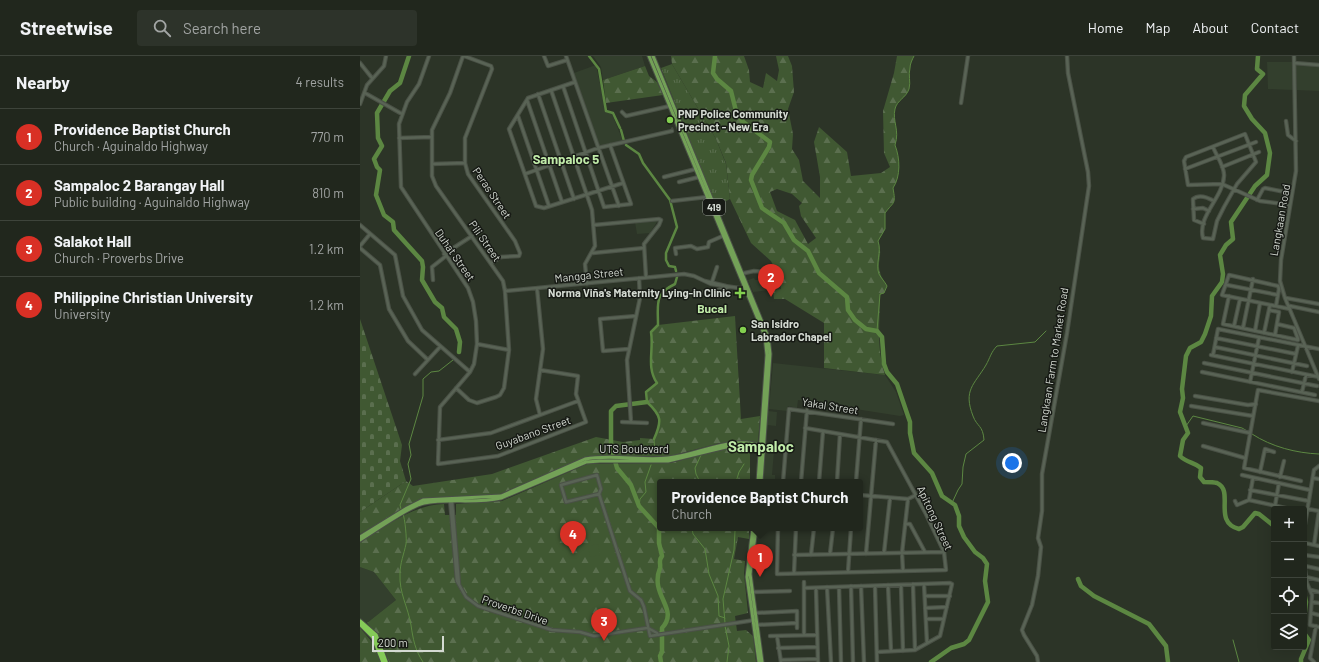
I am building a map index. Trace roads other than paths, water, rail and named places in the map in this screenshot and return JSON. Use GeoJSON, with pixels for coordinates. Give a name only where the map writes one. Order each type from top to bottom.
{"type":"FeatureCollection","features":[{"type":"Feature","properties":{"kind":"highway"},"geometry":{"type":"LineString","coordinates":[[360,621],[376,635],[386,662]]}},
{"type":"Feature","properties":{"kind":"highway"},"geometry":{"type":"LineString","coordinates":[[360,624],[373,637],[383,662]]}},
{"type":"Feature","properties":{"kind":"main road","name":"419"},"geometry":{"type":"LineString","coordinates":[[650,56],[708,196]]}},
{"type":"Feature","properties":{"kind":"main road","name":"419"},"geometry":{"type":"LineString","coordinates":[[653,56],[679,128],[748,289],[763,331],[767,350],[761,479]]}},
{"type":"Feature","properties":{"kind":"main road","name":"419"},"geometry":{"type":"LineString","coordinates":[[758,479],[762,446]]}},
{"type":"Feature","properties":{"kind":"main road","name":"UTS Boulevard"},"geometry":{"type":"LineString","coordinates":[[360,540],[423,500],[488,501],[501,498],[586,462],[610,459],[668,461],[726,447],[762,446]]}},
{"type":"Feature","properties":{"kind":"main road","name":"UTS Boulevard"},"geometry":{"type":"LineString","coordinates":[[360,537],[399,515]]}},
{"type":"Feature","properties":{"kind":"main road"},"geometry":{"type":"LineString","coordinates":[[753,531],[747,566],[760,662]]}},
{"type":"Feature","properties":{"kind":"main road"},"geometry":{"type":"LineString","coordinates":[[750,592],[750,570],[756,531]]}},
{"type":"Feature","properties":{"kind":"street"},"geometry":{"type":"LineString","coordinates":[[360,104],[372,78],[384,66],[386,56]]}},
{"type":"Feature","properties":{"kind":"street","name":"Duhat Street"},"geometry":{"type":"LineString","coordinates":[[429,56],[419,84],[402,114],[399,124],[401,187],[472,295],[477,344],[474,364],[470,372],[440,407],[438,464]]}},
{"type":"Feature","properties":{"kind":"street","name":"Pili Street"},"geometry":{"type":"LineString","coordinates":[[456,388],[469,400],[476,403],[500,394],[504,388],[510,350],[503,281],[434,182],[432,164],[433,128],[450,93],[464,56]]}},
{"type":"Feature","properties":{"kind":"street","name":"Peras Street"},"geometry":{"type":"LineString","coordinates":[[464,56],[491,66],[492,70],[465,138],[465,163],[468,174],[520,249],[519,256],[501,257],[491,263]]}},
{"type":"Feature","properties":{"kind":"street"},"geometry":{"type":"LineString","coordinates":[[544,56],[548,66],[567,60]]}},
{"type":"Feature","properties":{"kind":"street"},"geometry":{"type":"LineString","coordinates":[[566,56],[618,206]]}},
{"type":"Feature","properties":{"kind":"street"},"geometry":{"type":"LineString","coordinates":[[961,103],[968,56]]}},
{"type":"Feature","properties":{"kind":"street","name":"Langkaan Farm to Market Road"},"geometry":{"type":"LineString","coordinates":[[1038,662],[1037,656],[1022,630],[1033,602],[1038,576],[1041,548],[1038,538],[1042,511],[1042,474],[1067,333],[1088,186],[1088,172],[1068,73],[1067,56]]}},
{"type":"Feature","properties":{"kind":"street","name":"Langkaan Road"},"geometry":{"type":"LineString","coordinates":[[1294,56],[1296,171],[1281,260],[1280,281],[1285,298],[1319,378]]}},
{"type":"Feature","properties":{"kind":"street"},"geometry":{"type":"LineString","coordinates":[[360,63],[372,78]]}},
{"type":"Feature","properties":{"kind":"street"},"geometry":{"type":"LineString","coordinates":[[1294,63],[1319,65]]}},
{"type":"Feature","properties":{"kind":"street"},"geometry":{"type":"LineString","coordinates":[[575,82],[528,98],[509,129],[536,206],[544,208],[623,183]]}},
{"type":"Feature","properties":{"kind":"street"},"geometry":{"type":"LineString","coordinates":[[563,86],[604,207],[631,204],[610,145]]}},
{"type":"Feature","properties":{"kind":"street"},"geometry":{"type":"LineString","coordinates":[[551,90],[592,210],[596,240],[593,253],[585,264],[587,284]]}},
{"type":"Feature","properties":{"kind":"street"},"geometry":{"type":"LineString","coordinates":[[365,93],[402,114]]}},
{"type":"Feature","properties":{"kind":"street"},"geometry":{"type":"LineString","coordinates":[[538,94],[574,199]]}},
{"type":"Feature","properties":{"kind":"street"},"geometry":{"type":"LineString","coordinates":[[527,100],[562,202]]}},
{"type":"Feature","properties":{"kind":"street"},"geometry":{"type":"LineString","coordinates":[[622,112],[626,116],[670,106]]}},
{"type":"Feature","properties":{"kind":"street"},"geometry":{"type":"LineString","coordinates":[[518,116],[550,206]]}},
{"type":"Feature","properties":{"kind":"street"},"geometry":{"type":"LineString","coordinates":[[1286,122],[1288,135],[1296,141]]}},
{"type":"Feature","properties":{"kind":"street"},"geometry":{"type":"LineString","coordinates":[[525,174],[598,148],[679,128]]}},
{"type":"Feature","properties":{"kind":"street"},"geometry":{"type":"LineString","coordinates":[[1213,147],[1222,167],[1224,176],[1222,184],[1204,224],[1203,238],[1211,240],[1214,237],[1220,214],[1234,189],[1255,164],[1254,154],[1246,134],[1186,157],[1184,161],[1187,183],[1189,186],[1222,184],[1234,189],[1242,193],[1252,197],[1257,200],[1290,206]]}},
{"type":"Feature","properties":{"kind":"street"},"geometry":{"type":"LineString","coordinates":[[399,138],[432,137]]}},
{"type":"Feature","properties":{"kind":"street"},"geometry":{"type":"LineString","coordinates":[[1185,169],[1256,142]]}},
{"type":"Feature","properties":{"kind":"street"},"geometry":{"type":"LineString","coordinates":[[1222,167],[1259,152]]}},
{"type":"Feature","properties":{"kind":"street"},"geometry":{"type":"LineString","coordinates":[[432,164],[465,163]]}},
{"type":"Feature","properties":{"kind":"street"},"geometry":{"type":"LineString","coordinates":[[664,177],[696,169]]}},
{"type":"Feature","properties":{"kind":"street"},"geometry":{"type":"LineString","coordinates":[[678,182],[699,177]]}},
{"type":"Feature","properties":{"kind":"street"},"geometry":{"type":"LineString","coordinates":[[1257,200],[1263,189],[1273,189],[1285,192],[1283,205]]}},
{"type":"Feature","properties":{"kind":"street"},"geometry":{"type":"LineString","coordinates":[[672,201],[708,196]]}},
{"type":"Feature","properties":{"kind":"street"},"geometry":{"type":"LineString","coordinates":[[1204,224],[1195,222],[1193,199],[1195,197],[1204,196],[1214,201]]}},
{"type":"Feature","properties":{"kind":"street"},"geometry":{"type":"LineString","coordinates":[[1193,209],[1203,208],[1209,211]]}},
{"type":"Feature","properties":{"kind":"street"},"geometry":{"type":"LineString","coordinates":[[594,225],[658,218],[661,220],[660,225],[646,241],[644,248],[646,277]]}},
{"type":"Feature","properties":{"kind":"street"},"geometry":{"type":"LineString","coordinates":[[360,225],[395,255],[403,296],[422,330],[470,372]]}},
{"type":"Feature","properties":{"kind":"street"},"geometry":{"type":"LineString","coordinates":[[370,234],[360,247],[380,265],[389,309],[408,341],[428,360]]}},
{"type":"Feature","properties":{"kind":"street"},"geometry":{"type":"LineString","coordinates":[[433,280],[432,267],[445,255],[472,236]]}},
{"type":"Feature","properties":{"kind":"street"},"geometry":{"type":"LineString","coordinates":[[676,254],[675,248],[691,246],[697,249],[708,247],[710,242],[725,236]]}},
{"type":"Feature","properties":{"kind":"street"},"geometry":{"type":"LineString","coordinates":[[593,253],[644,248]]}},
{"type":"Feature","properties":{"kind":"street"},"geometry":{"type":"LineString","coordinates":[[712,282],[717,267]]}},
{"type":"Feature","properties":{"kind":"street"},"geometry":{"type":"LineString","coordinates":[[741,273],[769,272],[771,276]]}},
{"type":"Feature","properties":{"kind":"street","name":"Mangga Street"},"geometry":{"type":"LineString","coordinates":[[505,291],[679,274],[694,276],[705,281]]}},
{"type":"Feature","properties":{"kind":"street"},"geometry":{"type":"LineString","coordinates":[[1276,306],[1278,286],[1253,279],[1230,275],[1222,295],[1270,305],[1276,306],[1319,312]]}},
{"type":"Feature","properties":{"kind":"street"},"geometry":{"type":"LineString","coordinates":[[631,422],[627,360],[628,349],[640,298],[639,278]]}},
{"type":"Feature","properties":{"kind":"street"},"geometry":{"type":"LineString","coordinates":[[1244,328],[1253,279]]}},
{"type":"Feature","properties":{"kind":"street"},"geometry":{"type":"LineString","coordinates":[[705,281],[728,287]]}},
{"type":"Feature","properties":{"kind":"street"},"geometry":{"type":"LineString","coordinates":[[705,281],[711,284],[748,289]]}},
{"type":"Feature","properties":{"kind":"street"},"geometry":{"type":"LineString","coordinates":[[1227,285],[1278,295]]}},
{"type":"Feature","properties":{"kind":"street"},"geometry":{"type":"LineString","coordinates":[[666,296],[717,291],[728,287]]}},
{"type":"Feature","properties":{"kind":"street"},"geometry":{"type":"LineString","coordinates":[[537,288],[542,343],[536,399],[540,415]]}},
{"type":"Feature","properties":{"kind":"street"},"geometry":{"type":"LineString","coordinates":[[1229,296],[1223,324],[1298,340],[1292,327],[1277,324]]}},
{"type":"Feature","properties":{"kind":"street"},"geometry":{"type":"LineString","coordinates":[[1285,298],[1319,304]]}},
{"type":"Feature","properties":{"kind":"street"},"geometry":{"type":"LineString","coordinates":[[1234,326],[1240,299]]}},
{"type":"Feature","properties":{"kind":"street"},"geometry":{"type":"LineString","coordinates":[[1255,331],[1260,303]]}},
{"type":"Feature","properties":{"kind":"street"},"geometry":{"type":"LineString","coordinates":[[1264,333],[1270,305]]}},
{"type":"Feature","properties":{"kind":"street"},"geometry":{"type":"LineString","coordinates":[[1269,310],[1279,312],[1275,335]]}},
{"type":"Feature","properties":{"kind":"street"},"geometry":{"type":"LineString","coordinates":[[628,349],[603,351],[600,319],[636,316]]}},
{"type":"Feature","properties":{"kind":"street"},"geometry":{"type":"LineString","coordinates":[[1319,350],[1218,329],[1212,355],[1319,378]]}},
{"type":"Feature","properties":{"kind":"street"},"geometry":{"type":"LineString","coordinates":[[1216,338],[1296,354]]}},
{"type":"Feature","properties":{"kind":"street"},"geometry":{"type":"LineString","coordinates":[[1250,382],[1259,338]]}},
{"type":"Feature","properties":{"kind":"street"},"geometry":{"type":"LineString","coordinates":[[477,344],[510,350]]}},
{"type":"Feature","properties":{"kind":"street"},"geometry":{"type":"LineString","coordinates":[[1292,372],[1298,346]]}},
{"type":"Feature","properties":{"kind":"street"},"geometry":{"type":"LineString","coordinates":[[415,374],[440,347]]}},
{"type":"Feature","properties":{"kind":"street"},"geometry":{"type":"LineString","coordinates":[[1215,347],[1307,366]]}},
{"type":"Feature","properties":{"kind":"street"},"geometry":{"type":"LineString","coordinates":[[1204,363],[1317,386]]}},
{"type":"Feature","properties":{"kind":"street"},"geometry":{"type":"LineString","coordinates":[[438,440],[491,433],[578,401],[576,386],[578,376],[540,370]]}},
{"type":"Feature","properties":{"kind":"street"},"geometry":{"type":"LineString","coordinates":[[1202,372],[1315,395]]}},
{"type":"Feature","properties":{"kind":"street"},"geometry":{"type":"LineString","coordinates":[[1302,392],[1306,375]]}},
{"type":"Feature","properties":{"kind":"street"},"geometry":{"type":"LineString","coordinates":[[1301,481],[1244,468],[1259,389],[1319,401]]}},
{"type":"Feature","properties":{"kind":"street"},"geometry":{"type":"LineString","coordinates":[[1195,396],[1248,406],[1256,404]]}},
{"type":"Feature","properties":{"kind":"street","name":"Guyabano Street"},"geometry":{"type":"LineString","coordinates":[[438,464],[498,456],[586,422],[578,401]]}},
{"type":"Feature","properties":{"kind":"street"},"geometry":{"type":"LineString","coordinates":[[1191,406],[1253,416]]}},
{"type":"Feature","properties":{"kind":"street","name":"Yakal Street"},"geometry":{"type":"LineString","coordinates":[[783,479],[788,410],[790,408],[893,424]]}},
{"type":"Feature","properties":{"kind":"street"},"geometry":{"type":"LineString","coordinates":[[802,479],[806,410]]}},
{"type":"Feature","properties":{"kind":"street"},"geometry":{"type":"LineString","coordinates":[[856,479],[859,437],[862,419]]}},
{"type":"Feature","properties":{"kind":"street"},"geometry":{"type":"LineString","coordinates":[[622,422],[647,423]]}},
{"type":"Feature","properties":{"kind":"street"},"geometry":{"type":"LineString","coordinates":[[1203,423],[1250,434]]}},
{"type":"Feature","properties":{"kind":"street","name":"Apitong Street"},"geometry":{"type":"LineString","coordinates":[[778,531],[777,574],[946,570],[944,552],[916,495],[887,442],[805,428]]}},
{"type":"Feature","properties":{"kind":"street"},"geometry":{"type":"LineString","coordinates":[[819,479],[823,431]]}},
{"type":"Feature","properties":{"kind":"street"},"geometry":{"type":"LineString","coordinates":[[838,479],[840,434]]}},
{"type":"Feature","properties":{"kind":"street"},"geometry":{"type":"LineString","coordinates":[[866,554],[873,496],[876,440]]}},
{"type":"Feature","properties":{"kind":"street"},"geometry":{"type":"LineString","coordinates":[[1203,446],[1245,458]]}},
{"type":"Feature","properties":{"kind":"street"},"geometry":{"type":"LineString","coordinates":[[1260,472],[1264,449],[1274,452]]}},
{"type":"Feature","properties":{"kind":"street"},"geometry":{"type":"LineString","coordinates":[[1280,477],[1284,460]]}},
{"type":"Feature","properties":{"kind":"street"},"geometry":{"type":"LineString","coordinates":[[1307,508],[1314,470],[1319,466]]}},
{"type":"Feature","properties":{"kind":"street"},"geometry":{"type":"LineString","coordinates":[[599,494],[566,502],[561,485],[597,475],[601,489],[599,494],[630,591],[640,600],[644,607],[647,628],[652,633],[754,620]]}},
{"type":"Feature","properties":{"kind":"street"},"geometry":{"type":"LineString","coordinates":[[1242,476],[1310,490]]}},
{"type":"Feature","properties":{"kind":"street"},"geometry":{"type":"LineString","coordinates":[[1249,500],[1252,478]]}},
{"type":"Feature","properties":{"kind":"street"},"geometry":{"type":"LineString","coordinates":[[1313,478],[1319,479]]}},
{"type":"Feature","properties":{"kind":"street"},"geometry":{"type":"LineString","coordinates":[[1235,501],[1237,506],[1249,500],[1275,506],[1279,484]]}},
{"type":"Feature","properties":{"kind":"street"},"geometry":{"type":"LineString","coordinates":[[1250,490],[1309,501]]}},
{"type":"Feature","properties":{"kind":"street"},"geometry":{"type":"LineString","coordinates":[[863,496],[908,499],[916,495]]}},
{"type":"Feature","properties":{"kind":"street"},"geometry":{"type":"LineString","coordinates":[[884,553],[890,498]]}},
{"type":"Feature","properties":{"kind":"street"},"geometry":{"type":"LineString","coordinates":[[903,571],[902,553],[908,499]]}},
{"type":"Feature","properties":{"kind":"street","name":"Proverbs Drive"},"geometry":{"type":"LineString","coordinates":[[451,501],[459,584],[466,597],[478,606],[552,630],[580,632],[594,636],[647,628]]}},
{"type":"Feature","properties":{"kind":"street"},"geometry":{"type":"LineString","coordinates":[[1307,511],[1319,511],[1314,545]]}},
{"type":"Feature","properties":{"kind":"street"},"geometry":{"type":"LineString","coordinates":[[905,524],[910,524],[925,552]]}},
{"type":"Feature","properties":{"kind":"street"},"geometry":{"type":"LineString","coordinates":[[794,573],[796,531]]}},
{"type":"Feature","properties":{"kind":"street"},"geometry":{"type":"LineString","coordinates":[[811,555],[814,531]]}},
{"type":"Feature","properties":{"kind":"street"},"geometry":{"type":"LineString","coordinates":[[830,554],[833,531]]}},
{"type":"Feature","properties":{"kind":"street"},"geometry":{"type":"LineString","coordinates":[[848,572],[851,531]]}},
{"type":"Feature","properties":{"kind":"street"},"geometry":{"type":"LineString","coordinates":[[1307,544],[1319,546]]}},
{"type":"Feature","properties":{"kind":"street"},"geometry":{"type":"LineString","coordinates":[[794,555],[944,552]]}},
{"type":"Feature","properties":{"kind":"street"},"geometry":{"type":"LineString","coordinates":[[1307,555],[1319,557]]}},
{"type":"Feature","properties":{"kind":"street"},"geometry":{"type":"LineString","coordinates":[[1307,567],[1319,569]]}},
{"type":"Feature","properties":{"kind":"street"},"geometry":{"type":"LineString","coordinates":[[1307,577],[1319,580]]}},
{"type":"Feature","properties":{"kind":"street"},"geometry":{"type":"LineString","coordinates":[[1306,578],[1311,590],[1312,602],[1310,625],[1317,626],[1310,660],[1314,662]]}},
{"type":"Feature","properties":{"kind":"street"},"geometry":{"type":"LineString","coordinates":[[804,582],[804,635]]}},
{"type":"Feature","properties":{"kind":"street"},"geometry":{"type":"LineString","coordinates":[[913,584],[915,650]]}},
{"type":"Feature","properties":{"kind":"street"},"geometry":{"type":"LineString","coordinates":[[924,584],[927,643]]}},
{"type":"Feature","properties":{"kind":"street"},"geometry":{"type":"LineString","coordinates":[[804,588],[952,584],[940,636],[915,650],[877,652]]}},
{"type":"Feature","properties":{"kind":"street"},"geometry":{"type":"LineString","coordinates":[[888,585],[891,652]]}},
{"type":"Feature","properties":{"kind":"street"},"geometry":{"type":"LineString","coordinates":[[901,585],[903,651]]}},
{"type":"Feature","properties":{"kind":"street"},"geometry":{"type":"LineString","coordinates":[[851,586],[853,662]]}},
{"type":"Feature","properties":{"kind":"street"},"geometry":{"type":"LineString","coordinates":[[861,586],[864,662]]}},
{"type":"Feature","properties":{"kind":"street"},"geometry":{"type":"LineString","coordinates":[[875,586],[877,662]]}},
{"type":"Feature","properties":{"kind":"street"},"geometry":{"type":"LineString","coordinates":[[827,587],[831,662]]}},
{"type":"Feature","properties":{"kind":"street"},"geometry":{"type":"LineString","coordinates":[[839,587],[841,662]]}},
{"type":"Feature","properties":{"kind":"street"},"geometry":{"type":"LineString","coordinates":[[777,636],[781,661],[818,660],[816,588]]}},
{"type":"Feature","properties":{"kind":"street"},"geometry":{"type":"LineString","coordinates":[[1311,590],[1319,592]]}},
{"type":"Feature","properties":{"kind":"street"},"geometry":{"type":"LineString","coordinates":[[750,592],[790,591]]}},
{"type":"Feature","properties":{"kind":"street"},"geometry":{"type":"LineString","coordinates":[[925,596],[950,596]]}},
{"type":"Feature","properties":{"kind":"street"},"geometry":{"type":"LineString","coordinates":[[1312,602],[1319,603]]}},
{"type":"Feature","properties":{"kind":"street"},"geometry":{"type":"LineString","coordinates":[[925,608],[947,608]]}},
{"type":"Feature","properties":{"kind":"street"},"geometry":{"type":"LineString","coordinates":[[753,613],[797,611],[797,628]]}},
{"type":"Feature","properties":{"kind":"street"},"geometry":{"type":"LineString","coordinates":[[1310,613],[1319,615]]}},
{"type":"Feature","properties":{"kind":"street"},"geometry":{"type":"LineString","coordinates":[[926,619],[944,619]]}},
{"type":"Feature","properties":{"kind":"street"},"geometry":{"type":"LineString","coordinates":[[755,625],[797,623]]}},
{"type":"Feature","properties":{"kind":"street"},"geometry":{"type":"LineString","coordinates":[[770,636],[817,635]]}},
{"type":"Feature","properties":{"kind":"street"},"geometry":{"type":"LineString","coordinates":[[778,648],[817,647]]}},
{"type":"Feature","properties":{"kind":"waterway"},"geometry":{"type":"LineString","coordinates":[[409,56],[400,83],[390,91],[377,113],[378,138],[382,146],[374,159],[380,170],[376,195],[384,215],[393,222],[394,230],[422,261],[422,280],[435,302],[442,308],[444,317],[456,329],[460,342],[459,352]]}},
{"type":"Feature","properties":{"kind":"waterway"},"geometry":{"type":"LineString","coordinates":[[589,56],[599,69],[606,111],[613,113],[620,128]]}},
{"type":"Feature","properties":{"kind":"waterway"},"geometry":{"type":"LineString","coordinates":[[715,56],[713,73],[717,79],[731,91],[736,111],[742,121],[770,142],[769,147],[752,175],[751,180],[762,208],[784,223],[794,240],[808,251],[819,273],[847,297],[848,310],[855,320],[866,329],[877,331],[882,337],[884,364],[887,372],[897,384],[910,422],[910,433],[914,453],[932,473],[942,496],[955,505],[959,516],[959,526],[964,537],[975,552],[983,558],[987,564],[985,581],[988,602],[969,640],[964,644],[951,648],[931,662]]}},
{"type":"Feature","properties":{"kind":"waterway"},"geometry":{"type":"LineString","coordinates":[[877,331],[880,294],[884,293],[887,286],[878,270],[878,241],[885,229],[885,213],[894,202],[893,188],[896,183],[899,167],[895,145],[897,135],[894,113],[896,106],[906,95],[909,89],[909,71],[914,56]]}},
{"type":"Feature","properties":{"kind":"waterway"},"geometry":{"type":"LineString","coordinates":[[1258,56],[1257,69],[1263,74],[1245,95],[1244,106],[1252,119],[1265,133],[1270,153],[1267,175],[1255,186],[1231,222],[1233,239],[1226,245],[1220,255],[1223,274],[1222,282],[1212,296],[1211,316],[1205,334],[1201,342],[1190,348],[1186,356],[1182,389],[1183,398],[1180,412],[1188,433],[1183,440],[1180,456],[1201,468],[1200,477],[1204,482],[1217,483],[1222,487],[1224,493],[1225,513],[1227,520],[1231,525],[1239,529],[1243,527],[1255,513],[1259,514],[1271,524]]}},
{"type":"Feature","properties":{"kind":"waterway"},"geometry":{"type":"LineString","coordinates":[[621,130],[624,141]]}},
{"type":"Feature","properties":{"kind":"waterway"},"geometry":{"type":"LineString","coordinates":[[626,145],[639,154],[643,163],[670,200],[677,227],[666,253],[666,260],[669,266],[675,267],[676,271]]}},
{"type":"Feature","properties":{"kind":"waterway"},"geometry":{"type":"LineString","coordinates":[[654,439],[658,428],[659,419],[656,411],[647,402],[646,392],[657,383],[651,365],[651,332],[658,325],[658,305],[660,296],[663,292],[675,284],[677,277]]}},
{"type":"Feature","properties":{"kind":"waterway"},"geometry":{"type":"LineString","coordinates":[[952,503],[962,484],[963,467],[966,454],[984,440],[982,431],[975,420],[970,407],[969,400],[971,388],[997,346],[1035,342],[1046,331]]}},
{"type":"Feature","properties":{"kind":"waterway"},"geometry":{"type":"LineString","coordinates":[[401,509],[400,505],[411,479],[408,464],[411,455],[409,444],[423,396],[423,379],[431,372],[439,371],[453,360]]}},
{"type":"Feature","properties":{"kind":"waterway"},"geometry":{"type":"LineString","coordinates":[[647,402],[616,406],[611,411],[611,447],[617,468],[631,485],[639,506],[657,526]]}},
{"type":"Feature","properties":{"kind":"waterway"},"geometry":{"type":"LineString","coordinates":[[1186,426],[1193,416],[1242,428],[1249,432]]}},
{"type":"Feature","properties":{"kind":"waterway"},"geometry":{"type":"LineString","coordinates":[[1252,434],[1276,446],[1319,454]]}},
{"type":"Feature","properties":{"kind":"waterway"},"geometry":{"type":"LineString","coordinates":[[654,439],[655,454]]}},
{"type":"Feature","properties":{"kind":"waterway"},"geometry":{"type":"LineString","coordinates":[[698,479],[695,468],[701,455]]}},
{"type":"Feature","properties":{"kind":"waterway"},"geometry":{"type":"LineString","coordinates":[[737,479],[744,464]]}},
{"type":"Feature","properties":{"kind":"waterway"},"geometry":{"type":"LineString","coordinates":[[639,506],[640,499],[646,492],[645,482],[651,465]]}},
{"type":"Feature","properties":{"kind":"waterway"},"geometry":{"type":"LineString","coordinates":[[403,514],[406,542],[401,562],[400,581],[415,644],[423,662]]}},
{"type":"Feature","properties":{"kind":"waterway"},"geometry":{"type":"LineString","coordinates":[[659,531],[659,543],[662,556],[660,559],[658,586],[668,614],[667,621],[662,628],[661,662]]}},
{"type":"Feature","properties":{"kind":"waterway"},"geometry":{"type":"LineString","coordinates":[[692,531],[693,534],[705,549],[709,574],[718,596],[719,616],[725,618]]}},
{"type":"Feature","properties":{"kind":"waterway"},"geometry":{"type":"LineString","coordinates":[[725,623],[723,599],[734,550],[735,531]]}},
{"type":"Feature","properties":{"kind":"waterway"},"geometry":{"type":"LineString","coordinates":[[1078,579],[1081,586],[1094,596],[1149,624],[1166,646],[1168,662]]}},
{"type":"Feature","properties":{"kind":"waterway"},"geometry":{"type":"LineString","coordinates":[[725,626],[729,646],[727,662]]}},
{"type":"Feature","properties":{"kind":"waterway"},"geometry":{"type":"LineString","coordinates":[[1307,637],[1309,640],[1307,645]]}},
{"type":"Feature","properties":{"kind":"waterway"},"geometry":{"type":"LineString","coordinates":[[1233,640],[1239,662]]}},
{"type":"Feature","properties":{"kind":"waterway"},"geometry":{"type":"LineString","coordinates":[[1301,662],[1305,650]]}},
{"type":"Feature","properties":{"kind":"place","name":"PNP Police Community Precinct - New Era"},"geometry":{"type":"Point","coordinates":[670,120]}},
{"type":"Feature","properties":{"kind":"place","name":"Norma Viña's Maternity Lying-in Clinic"},"geometry":{"type":"Point","coordinates":[740,293]}},
{"type":"Feature","properties":{"kind":"place","name":"Sampaloc 2 Barangay Hall"},"geometry":{"type":"Point","coordinates":[771,297]}},
{"type":"Feature","properties":{"kind":"place","name":"San Isidro Labrador Chapel"},"geometry":{"type":"Point","coordinates":[743,330]}},
{"type":"Feature","properties":{"kind":"place","name":"Philippine Christian University"},"geometry":{"type":"Point","coordinates":[573,554]}},
{"type":"Feature","properties":{"kind":"place","name":"Providence Baptist Church"},"geometry":{"type":"Point","coordinates":[760,577]}},
{"type":"Feature","properties":{"kind":"place","name":"Salakot Hall"},"geometry":{"type":"Point","coordinates":[604,641]}},
{"type":"Feature","properties":{"kind":"district","name":"Sampaloc 5"},"geometry":{"type":"Point","coordinates":[566,159]}},
{"type":"Feature","properties":{"kind":"district","name":"Bucal"},"geometry":{"type":"Point","coordinates":[712,309]}},
{"type":"Feature","properties":{"kind":"district","name":"Sampaloc"},"geometry":{"type":"Point","coordinates":[761,447]}}]}
